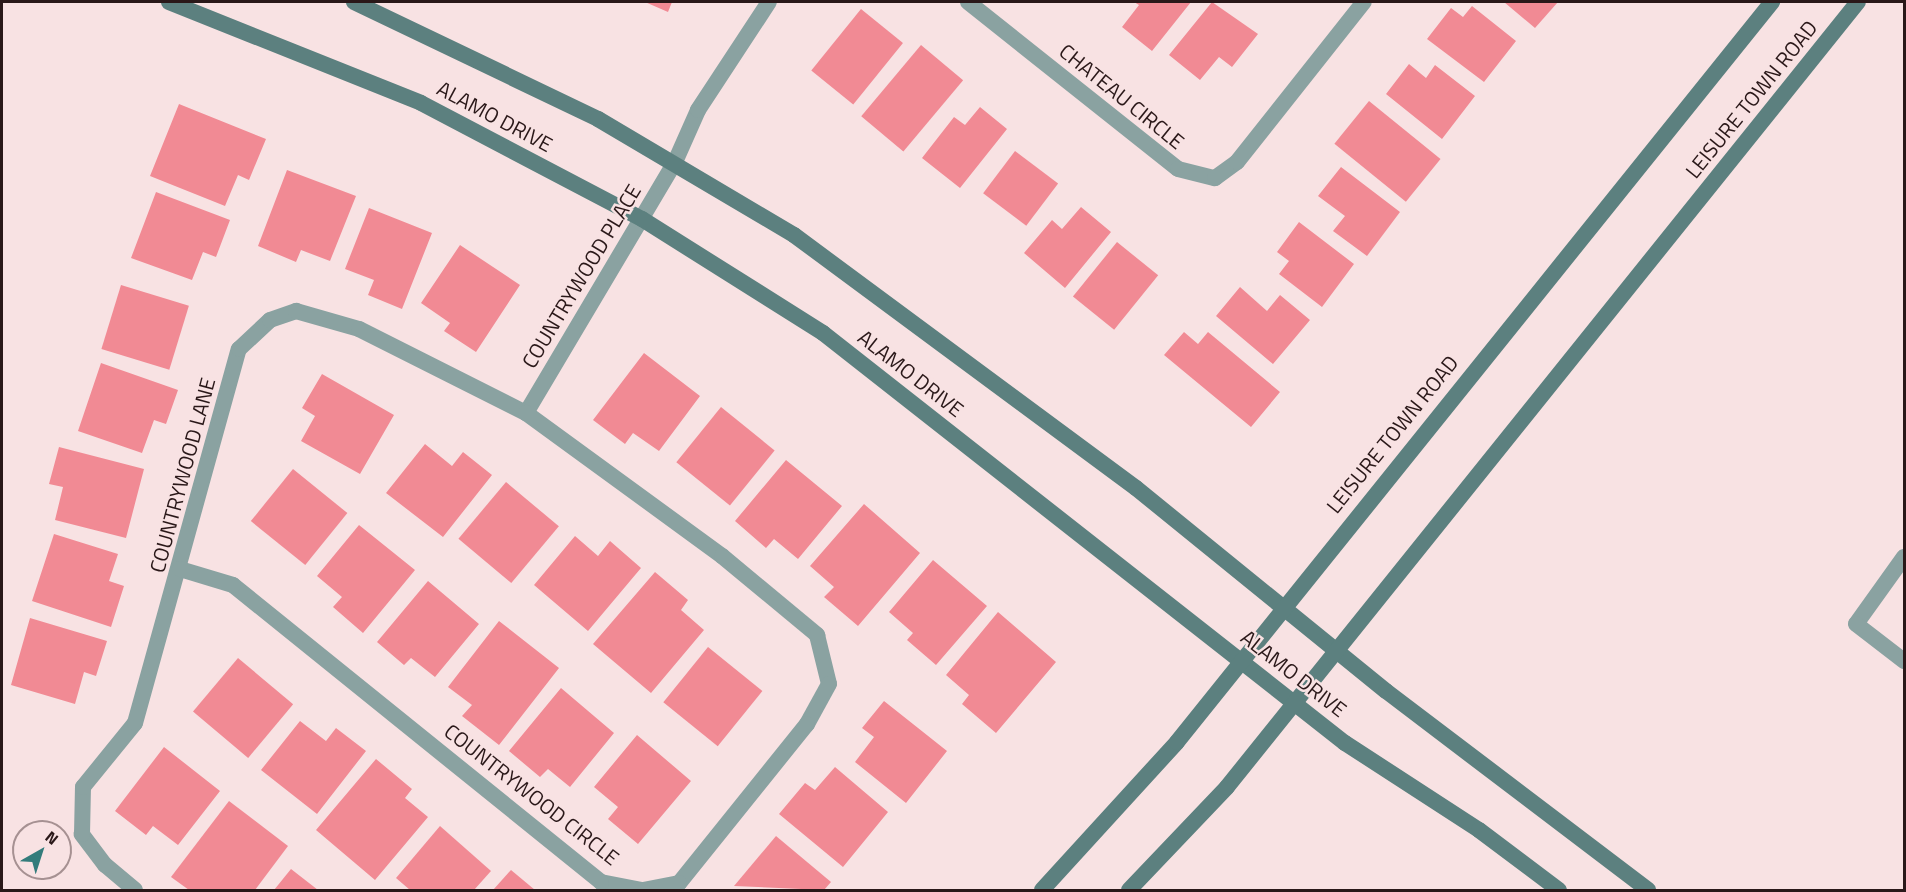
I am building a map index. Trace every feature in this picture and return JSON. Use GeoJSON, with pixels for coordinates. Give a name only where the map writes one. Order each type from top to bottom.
{"type":"FeatureCollection","features":[{"type":"Feature","properties":{"kind":"main road","name":"ALAMO DRIVE"},"geometry":{"type":"LineString","coordinates":[[169,2],[421,103],[642,219],[823,333],[1294,702],[1559,891]]}},
{"type":"Feature","properties":{"kind":"main road","name":"ALAMO DRIVE"},"geometry":{"type":"LineString","coordinates":[[354,2],[437,37],[675,162],[794,235],[903,312],[1648,891]]}},
{"type":"Feature","properties":{"kind":"main road","name":"LEISURE TOWN ROAD"},"geometry":{"type":"LineString","coordinates":[[1042,891],[1177,742],[1281,606],[1772,2]]}},
{"type":"Feature","properties":{"kind":"main road","name":"LEISURE TOWN ROAD"},"geometry":{"type":"LineString","coordinates":[[1129,891],[1227,787],[1858,2]]}},
{"type":"Feature","properties":{"kind":"street","name":"COUNTRYWOOD PLACE"},"geometry":{"type":"LineString","coordinates":[[526,413],[675,162],[698,110],[769,2]]}},
{"type":"Feature","properties":{"kind":"street","name":"CHATEAU CIRCLE"},"geometry":{"type":"LineString","coordinates":[[968,2],[1178,169],[1215,178],[1238,162],[1364,2]]}},
{"type":"Feature","properties":{"kind":"street","name":"COUNTRYWOOD LANE"},"geometry":{"type":"LineString","coordinates":[[135,891],[105,865],[82,834],[83,787],[135,723],[180,568],[239,349],[270,320],[296,311],[359,329],[526,413]]}},
{"type":"Feature","properties":{"kind":"street","name":"COUNTRYWOOD CIRCLE"},"geometry":{"type":"LineString","coordinates":[[180,568],[233,585],[602,882],[642,890],[679,883],[807,724],[829,684],[817,635],[722,556],[526,413]]}},
{"type":"Feature","properties":{"kind":"street"},"geometry":{"type":"LineString","coordinates":[[1905,557],[1856,624],[1905,661]]}},
{"type":"Feature","properties":{"kind":"building"},"geometry":{"type":"Polygon","coordinates":[[[645,2],[672,2],[668,12],[645,2]]]}},
{"type":"Feature","properties":{"kind":"building"},"geometry":{"type":"Polygon","coordinates":[[[1134,2],[1191,2],[1152,51],[1122,27],[1139,5],[1134,2]]]}},
{"type":"Feature","properties":{"kind":"building"},"geometry":{"type":"Polygon","coordinates":[[[1212,2],[1258,34],[1232,67],[1219,57],[1200,80],[1169,55],[1212,2]]]}},
{"type":"Feature","properties":{"kind":"building"},"geometry":{"type":"Polygon","coordinates":[[[1504,2],[1558,2],[1535,28],[1504,2]]]}},
{"type":"Feature","properties":{"kind":"building"},"geometry":{"type":"Polygon","coordinates":[[[1472,6],[1516,41],[1484,82],[1427,39],[1451,8],[1463,17],[1472,6]]]}},
{"type":"Feature","properties":{"kind":"building"},"geometry":{"type":"Polygon","coordinates":[[[861,9],[903,43],[853,104],[811,70],[861,9]]]}},
{"type":"Feature","properties":{"kind":"building"},"geometry":{"type":"Polygon","coordinates":[[[921,45],[963,80],[903,152],[861,116],[921,45]]]}},
{"type":"Feature","properties":{"kind":"building"},"geometry":{"type":"Polygon","coordinates":[[[1409,64],[1426,78],[1435,65],[1475,96],[1442,139],[1386,94],[1409,64]]]}},
{"type":"Feature","properties":{"kind":"building"},"geometry":{"type":"Polygon","coordinates":[[[1369,101],[1440,159],[1406,202],[1334,144],[1369,101]]]}},
{"type":"Feature","properties":{"kind":"building"},"geometry":{"type":"Polygon","coordinates":[[[179,104],[266,139],[249,180],[238,175],[225,206],[150,176],[179,104]]]}},
{"type":"Feature","properties":{"kind":"building"},"geometry":{"type":"Polygon","coordinates":[[[980,107],[1007,129],[960,188],[922,158],[954,117],[965,125],[980,107]]]}},
{"type":"Feature","properties":{"kind":"building"},"geometry":{"type":"Polygon","coordinates":[[[1015,151],[1058,183],[1026,226],[983,193],[1015,151]]]}},
{"type":"Feature","properties":{"kind":"building"},"geometry":{"type":"Polygon","coordinates":[[[1341,167],[1400,212],[1367,256],[1333,231],[1345,216],[1318,196],[1341,167]]]}},
{"type":"Feature","properties":{"kind":"building"},"geometry":{"type":"Polygon","coordinates":[[[287,170],[356,196],[330,261],[301,250],[296,262],[258,246],[287,170]]]}},
{"type":"Feature","properties":{"kind":"building"},"geometry":{"type":"Polygon","coordinates":[[[156,192],[230,220],[216,257],[203,252],[192,280],[131,258],[156,192]]]}},
{"type":"Feature","properties":{"kind":"building"},"geometry":{"type":"Polygon","coordinates":[[[1081,207],[1111,232],[1065,288],[1024,253],[1052,220],[1062,229],[1081,207]]]}},
{"type":"Feature","properties":{"kind":"building"},"geometry":{"type":"Polygon","coordinates":[[[369,208],[432,233],[402,309],[368,295],[374,280],[345,269],[369,208]]]}},
{"type":"Feature","properties":{"kind":"building"},"geometry":{"type":"Polygon","coordinates":[[[1299,222],[1354,264],[1322,307],[1279,274],[1289,261],[1277,252],[1299,222]]]}},
{"type":"Feature","properties":{"kind":"building"},"geometry":{"type":"Polygon","coordinates":[[[1117,242],[1158,275],[1114,330],[1073,296],[1117,242]]]}},
{"type":"Feature","properties":{"kind":"building"},"geometry":{"type":"Polygon","coordinates":[[[460,245],[520,285],[476,352],[444,331],[450,323],[421,303],[460,245]]]}},
{"type":"Feature","properties":{"kind":"building"},"geometry":{"type":"Polygon","coordinates":[[[121,285],[189,306],[169,370],[101,349],[121,285]]]}},
{"type":"Feature","properties":{"kind":"building"},"geometry":{"type":"Polygon","coordinates":[[[1240,287],[1267,311],[1280,295],[1310,320],[1273,364],[1216,316],[1240,287]]]}},
{"type":"Feature","properties":{"kind":"building"},"geometry":{"type":"Polygon","coordinates":[[[1184,332],[1198,344],[1208,332],[1280,392],[1251,427],[1164,355],[1184,332]]]}},
{"type":"Feature","properties":{"kind":"building"},"geometry":{"type":"Polygon","coordinates":[[[644,353],[700,396],[659,451],[633,433],[625,444],[593,420],[644,353]]]}},
{"type":"Feature","properties":{"kind":"building"},"geometry":{"type":"Polygon","coordinates":[[[101,363],[178,390],[166,424],[154,420],[142,453],[78,431],[101,363]]]}},
{"type":"Feature","properties":{"kind":"building"},"geometry":{"type":"Polygon","coordinates":[[[322,374],[394,415],[360,474],[301,441],[315,416],[302,408],[322,374]]]}},
{"type":"Feature","properties":{"kind":"building"},"geometry":{"type":"Polygon","coordinates":[[[721,407],[775,450],[730,506],[676,462],[721,407]]]}},
{"type":"Feature","properties":{"kind":"building"},"geometry":{"type":"Polygon","coordinates":[[[425,444],[452,466],[463,452],[492,475],[443,537],[386,493],[425,444]]]}},
{"type":"Feature","properties":{"kind":"building"},"geometry":{"type":"Polygon","coordinates":[[[59,447],[144,469],[126,538],[55,520],[63,487],[49,484],[59,447]]]}},
{"type":"Feature","properties":{"kind":"building"},"geometry":{"type":"Polygon","coordinates":[[[786,460],[842,506],[798,559],[774,539],[766,548],[735,521],[786,460]]]}},
{"type":"Feature","properties":{"kind":"building"},"geometry":{"type":"Polygon","coordinates":[[[293,469],[347,513],[305,565],[251,521],[293,469]]]}},
{"type":"Feature","properties":{"kind":"building"},"geometry":{"type":"Polygon","coordinates":[[[506,482],[559,526],[511,583],[458,539],[506,482]]]}},
{"type":"Feature","properties":{"kind":"building"},"geometry":{"type":"Polygon","coordinates":[[[864,504],[920,553],[858,626],[824,597],[834,587],[810,566],[864,504]]]}},
{"type":"Feature","properties":{"kind":"building"},"geometry":{"type":"Polygon","coordinates":[[[359,525],[415,570],[363,633],[333,607],[342,597],[317,576],[359,525]]]}},
{"type":"Feature","properties":{"kind":"building"},"geometry":{"type":"Polygon","coordinates":[[[54,534],[118,554],[109,581],[124,586],[111,627],[32,601],[54,534]]]}},
{"type":"Feature","properties":{"kind":"building"},"geometry":{"type":"Polygon","coordinates":[[[575,536],[598,556],[610,541],[641,568],[588,631],[534,585],[575,536]]]}},
{"type":"Feature","properties":{"kind":"building"},"geometry":{"type":"Polygon","coordinates":[[[933,560],[987,606],[936,665],[907,640],[913,633],[889,612],[933,560]]]}},
{"type":"Feature","properties":{"kind":"building"},"geometry":{"type":"Polygon","coordinates":[[[655,572],[688,600],[681,610],[704,630],[651,693],[593,644],[655,572]]]}},
{"type":"Feature","properties":{"kind":"building"},"geometry":{"type":"Polygon","coordinates":[[[428,581],[479,624],[435,677],[411,658],[404,665],[377,642],[428,581]]]}},
{"type":"Feature","properties":{"kind":"building"},"geometry":{"type":"Polygon","coordinates":[[[998,612],[1056,662],[996,733],[962,704],[969,695],[946,675],[998,612]]]}},
{"type":"Feature","properties":{"kind":"building"},"geometry":{"type":"Polygon","coordinates":[[[30,618],[107,641],[96,676],[84,672],[75,704],[11,685],[30,618]]]}},
{"type":"Feature","properties":{"kind":"building"},"geometry":{"type":"Polygon","coordinates":[[[499,621],[559,668],[499,745],[462,716],[472,705],[448,687],[499,621]]]}},
{"type":"Feature","properties":{"kind":"building"},"geometry":{"type":"Polygon","coordinates":[[[708,647],[762,691],[718,746],[663,702],[708,647]]]}},
{"type":"Feature","properties":{"kind":"building"},"geometry":{"type":"Polygon","coordinates":[[[238,658],[293,704],[248,758],[193,712],[238,658]]]}},
{"type":"Feature","properties":{"kind":"building"},"geometry":{"type":"Polygon","coordinates":[[[561,688],[614,733],[570,787],[548,769],[540,777],[509,751],[561,688]]]}},
{"type":"Feature","properties":{"kind":"building"},"geometry":{"type":"Polygon","coordinates":[[[884,701],[947,751],[906,803],[855,762],[874,737],[862,728],[884,701]]]}},
{"type":"Feature","properties":{"kind":"building"},"geometry":{"type":"Polygon","coordinates":[[[300,721],[326,741],[336,728],[366,751],[317,814],[261,770],[300,721]]]}},
{"type":"Feature","properties":{"kind":"building"},"geometry":{"type":"Polygon","coordinates":[[[637,735],[691,781],[638,844],[608,819],[618,807],[594,787],[637,735]]]}},
{"type":"Feature","properties":{"kind":"building"},"geometry":{"type":"Polygon","coordinates":[[[164,747],[220,791],[178,845],[153,826],[146,835],[115,811],[164,747]]]}},
{"type":"Feature","properties":{"kind":"building"},"geometry":{"type":"Polygon","coordinates":[[[376,759],[412,789],[405,798],[428,817],[375,880],[316,830],[376,759]]]}},
{"type":"Feature","properties":{"kind":"building"},"geometry":{"type":"Polygon","coordinates":[[[835,767],[888,812],[843,867],[779,814],[805,783],[815,790],[835,767]]]}},
{"type":"Feature","properties":{"kind":"building"},"geometry":{"type":"Polygon","coordinates":[[[229,801],[288,846],[255,890],[189,890],[171,877],[229,801]]]}},
{"type":"Feature","properties":{"kind":"building"},"geometry":{"type":"Polygon","coordinates":[[[440,826],[491,871],[474,890],[410,890],[396,878],[440,826]]]}},
{"type":"Feature","properties":{"kind":"building"},"geometry":{"type":"Polygon","coordinates":[[[776,836],[831,882],[824,890],[734,886],[776,836]]]}},
{"type":"Feature","properties":{"kind":"building"},"geometry":{"type":"Polygon","coordinates":[[[291,869],[318,890],[274,890],[291,869]]]}},
{"type":"Feature","properties":{"kind":"building"},"geometry":{"type":"Polygon","coordinates":[[[511,870],[535,890],[493,890],[511,870]]]}}]}
